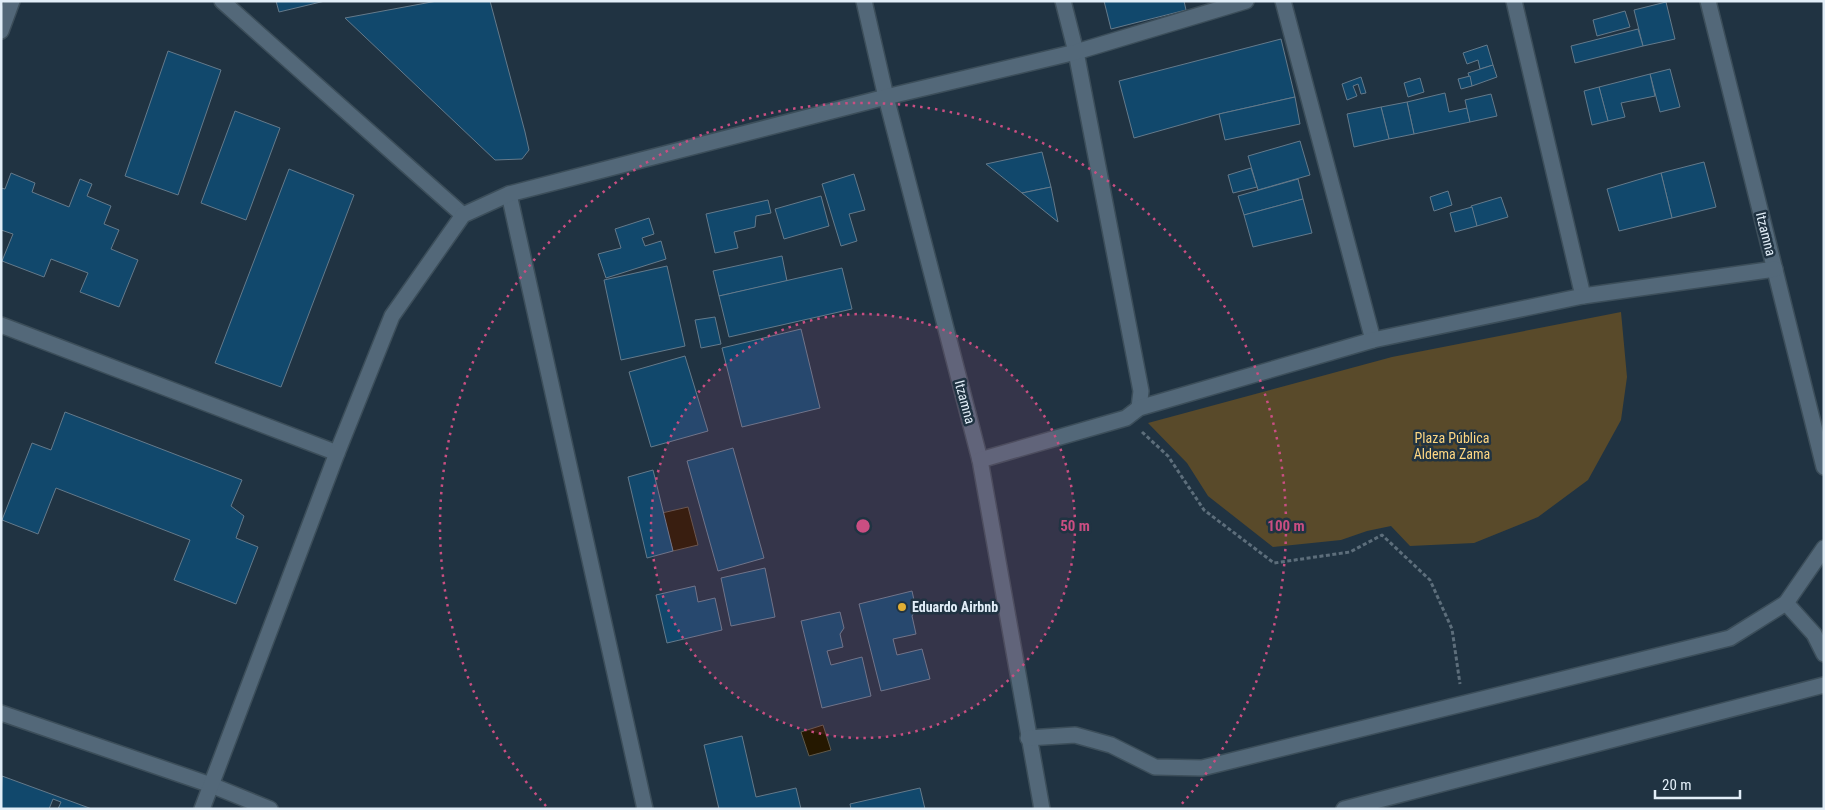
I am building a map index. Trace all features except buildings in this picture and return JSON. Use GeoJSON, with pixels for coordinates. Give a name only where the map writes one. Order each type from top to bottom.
{"type":"FeatureCollection","features":[{"type":"Feature","properties":{"kind":"street"},"geometry":{"type":"LineString","coordinates":[[1,31],[12,1]]}},
{"type":"Feature","properties":{"kind":"street"},"geometry":{"type":"LineString","coordinates":[[222,1],[463,215]]}},
{"type":"Feature","properties":{"kind":"street","name":"Itzamna"},"geometry":{"type":"LineString","coordinates":[[864,1],[886,97],[980,460],[1042,809]]}},
{"type":"Feature","properties":{"kind":"street"},"geometry":{"type":"LineString","coordinates":[[1063,1],[1076,52],[1140,391],[1139,408]]}},
{"type":"Feature","properties":{"kind":"street"},"geometry":{"type":"LineString","coordinates":[[202,809],[337,453],[392,316],[463,215],[509,194],[886,97],[1076,52],[1246,1]]}},
{"type":"Feature","properties":{"kind":"street"},"geometry":{"type":"LineString","coordinates":[[1284,1],[1373,340]]}},
{"type":"Feature","properties":{"kind":"street"},"geometry":{"type":"LineString","coordinates":[[1514,1],[1583,296]]}},
{"type":"Feature","properties":{"kind":"street","name":"Itzamna"},"geometry":{"type":"LineString","coordinates":[[1708,1],[1824,468]]}},
{"type":"Feature","properties":{"kind":"street"},"geometry":{"type":"LineString","coordinates":[[509,194],[645,809]]}},
{"type":"Feature","properties":{"kind":"street"},"geometry":{"type":"LineString","coordinates":[[980,460],[1126,418],[1139,408],[1373,340],[1583,296],[1775,269]]}},
{"type":"Feature","properties":{"kind":"street"},"geometry":{"type":"LineString","coordinates":[[1,325],[337,453]]}},
{"type":"Feature","properties":{"kind":"street"},"geometry":{"type":"LineString","coordinates":[[1028,738],[1075,735],[1111,745],[1155,767],[1202,768],[1730,638],[1786,602],[1824,548]]}},
{"type":"Feature","properties":{"kind":"street"},"geometry":{"type":"LineString","coordinates":[[1786,602],[1814,634],[1824,654]]}},
{"type":"Feature","properties":{"kind":"street"},"geometry":{"type":"LineString","coordinates":[[1344,809],[1824,685]]}},
{"type":"Feature","properties":{"kind":"street"},"geometry":{"type":"LineString","coordinates":[[1,713],[211,786],[270,809]]}},
{"type":"Feature","properties":{"kind":"path"},"geometry":{"type":"LineString","coordinates":[[1126,418],[1168,456],[1204,510],[1274,563],[1350,552],[1382,535],[1430,580],[1452,629],[1463,704]]}},
{"type":"Feature","properties":{"kind":"green space","name":"Plaza Pública Aldema Zama"},"geometry":{"type":"Polygon","coordinates":[[[1621,312],[1627,377],[1621,420],[1588,480],[1538,517],[1474,543],[1410,546],[1391,526],[1367,531],[1341,540],[1273,547],[1208,496],[1187,463],[1148,423],[1392,357],[1621,312]]]}},
{"type":"Feature","properties":{"kind":"shaded area"},"geometry":{"type":"Polygon","coordinates":[[[688,507],[698,545],[673,551],[662,513],[688,507]]]}},
{"type":"Feature","properties":{"kind":"shaded area"},"geometry":{"type":"Polygon","coordinates":[[[823,725],[831,750],[809,756],[801,732],[823,725]]]}},
{"type":"Feature","properties":{"kind":"place","name":"Eduardo Airbnb"},"geometry":{"type":"Point","coordinates":[902,607]}}]}
